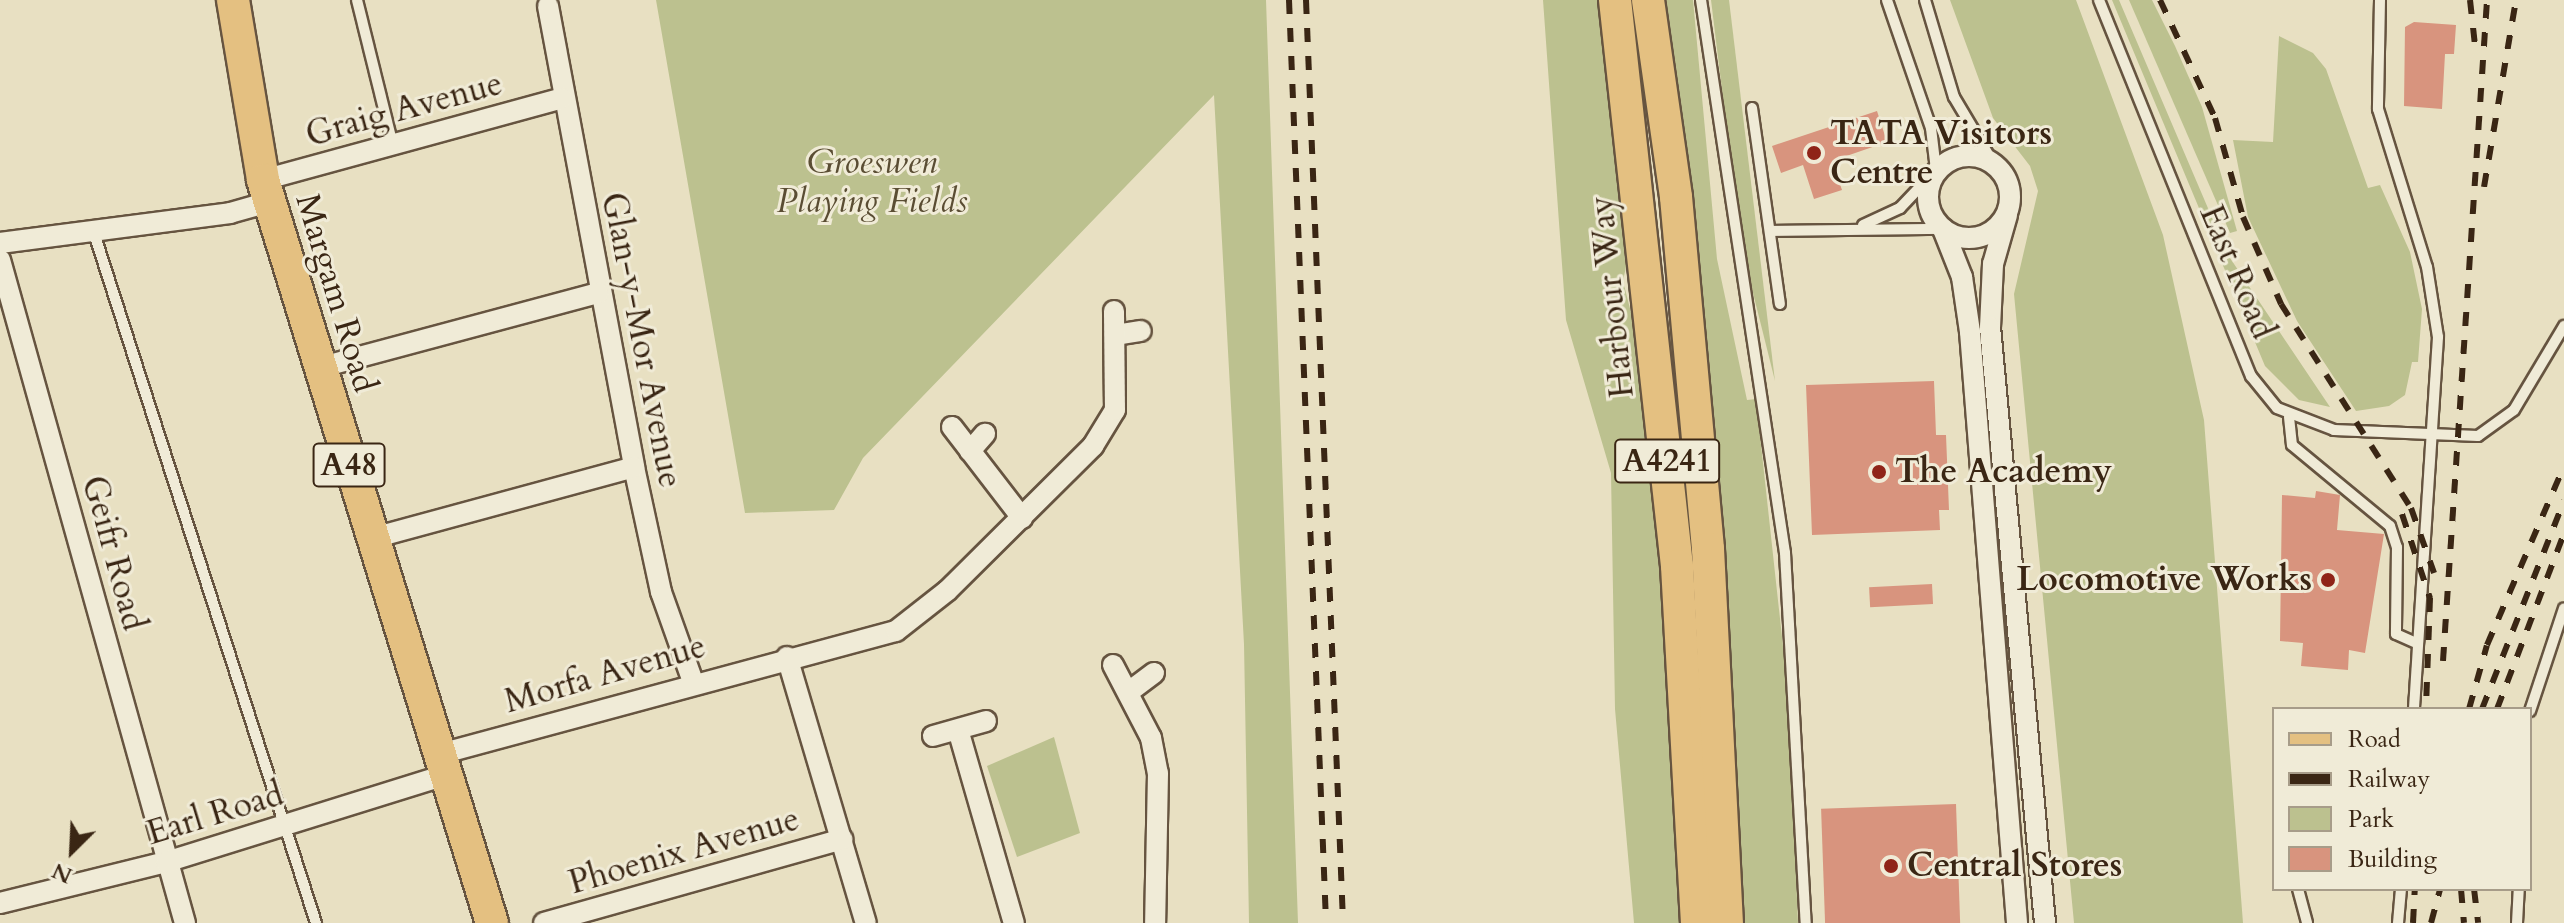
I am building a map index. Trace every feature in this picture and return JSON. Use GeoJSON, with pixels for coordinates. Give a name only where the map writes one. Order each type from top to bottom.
{"type":"FeatureCollection","features":[{"type":"Feature","properties":{"kind":"main road","name":"Margam Road"},"geometry":{"type":"LineString","coordinates":[[233,0],[266,191],[318,368],[492,923]]}},
{"type":"Feature","properties":{"kind":"main road","name":"Harbour Way"},"geometry":{"type":"LineString","coordinates":[[1615,0],[1677,566],[1697,923]]}},
{"type":"Feature","properties":{"kind":"main road","name":"Harbour Way"},"geometry":{"type":"LineString","coordinates":[[1648,0],[1676,197],[1708,549],[1727,923]]}},
{"type":"Feature","properties":{"kind":"street","name":"Glan-y-Mor Avenue"},"geometry":{"type":"LineString","coordinates":[[548,6],[598,293],[634,467],[661,592],[693,682]]}},
{"type":"Feature","properties":{"kind":"street","name":"Graig Avenue"},"geometry":{"type":"LineString","coordinates":[[0,243],[93,230],[266,191],[393,147],[562,98]]}},
{"type":"Feature","properties":{"kind":"street"},"geometry":{"type":"LineString","coordinates":[[2017,923],[1970,332],[1962,277],[1928,198],[1935,176],[1957,158],[1994,164],[2010,193],[1993,264],[1990,327],[2045,923]]}},
{"type":"Feature","properties":{"kind":"street"},"geometry":{"type":"LineString","coordinates":[[1943,229],[1978,237],[2007,215]]}},
{"type":"Feature","properties":{"kind":"street","name":"Geifr Road"},"geometry":{"type":"LineString","coordinates":[[0,260],[185,923]]}},
{"type":"Feature","properties":{"kind":"street"},"geometry":{"type":"LineString","coordinates":[[318,368],[598,293]]}},
{"type":"Feature","properties":{"kind":"street","name":"Morfa Avenue"},"geometry":{"type":"LineString","coordinates":[[443,764],[693,682],[896,631],[1022,518],[1093,446],[1115,410],[1114,311]]}},
{"type":"Feature","properties":{"kind":"street"},"geometry":{"type":"LineString","coordinates":[[1115,335],[1141,331]]}},
{"type":"Feature","properties":{"kind":"street"},"geometry":{"type":"LineString","coordinates":[[952,427],[1022,518]]}},
{"type":"Feature","properties":{"kind":"street"},"geometry":{"type":"LineString","coordinates":[[970,451],[985,434]]}},
{"type":"Feature","properties":{"kind":"street"},"geometry":{"type":"LineString","coordinates":[[373,538],[634,467]]}},
{"type":"Feature","properties":{"kind":"street"},"geometry":{"type":"LineString","coordinates":[[787,657],[866,923]]}},
{"type":"Feature","properties":{"kind":"street"},"geometry":{"type":"LineString","coordinates":[[1113,665],[1130,691],[1158,773],[1155,923]]}},
{"type":"Feature","properties":{"kind":"street"},"geometry":{"type":"LineString","coordinates":[[1130,691],[1154,673]]}},
{"type":"Feature","properties":{"kind":"street"},"geometry":{"type":"LineString","coordinates":[[933,736],[959,733],[986,721]]}},
{"type":"Feature","properties":{"kind":"street"},"geometry":{"type":"LineString","coordinates":[[959,733],[1014,923]]}},
{"type":"Feature","properties":{"kind":"street","name":"Earl Road"},"geometry":{"type":"LineString","coordinates":[[0,903],[166,862],[286,826],[443,764]]}},
{"type":"Feature","properties":{"kind":"street","name":"Phoenix Avenue"},"geometry":{"type":"LineString","coordinates":[[544,923],[842,839]]}},
{"type":"Feature","properties":{"kind":"lane"},"geometry":{"type":"LineString","coordinates":[[357,0],[393,147]]}},
{"type":"Feature","properties":{"kind":"lane"},"geometry":{"type":"LineString","coordinates":[[1701,0],[1785,553],[1806,923]]}},
{"type":"Feature","properties":{"kind":"lane"},"geometry":{"type":"LineString","coordinates":[[1863,225],[1900,208],[1935,176],[1931,128],[1887,0]]}},
{"type":"Feature","properties":{"kind":"lane"},"geometry":{"type":"LineString","coordinates":[[1925,0],[1954,97],[1994,164]]}},
{"type":"Feature","properties":{"kind":"lane","name":"East Road"},"geometry":{"type":"LineString","coordinates":[[2099,0],[2251,376],[2289,417]]}},
{"type":"Feature","properties":{"kind":"lane"},"geometry":{"type":"LineString","coordinates":[[2380,0],[2378,109],[2434,298],[2434,439],[2414,707]]}},
{"type":"Feature","properties":{"kind":"lane"},"geometry":{"type":"LineString","coordinates":[[1752,108],[1772,231],[1780,304]]}},
{"type":"Feature","properties":{"kind":"lane"},"geometry":{"type":"LineString","coordinates":[[1772,231],[1863,225],[1943,229]]}},
{"type":"Feature","properties":{"kind":"lane"},"geometry":{"type":"LineString","coordinates":[[93,230],[316,923]]}},
{"type":"Feature","properties":{"kind":"lane"},"geometry":{"type":"LineString","coordinates":[[2418,644],[2396,634],[2397,547],[2390,526],[2292,445],[2289,417],[2334,430],[2434,439],[2478,436],[2504,421],[2564,326]]}},
{"type":"Feature","properties":{"kind":"lane"},"geometry":{"type":"LineString","coordinates":[[2531,707],[2564,608]]}},
{"type":"Feature","properties":{"kind":"lane"},"geometry":{"type":"LineString","coordinates":[[2299,891],[2307,923]]}},
{"type":"Feature","properties":{"kind":"lane"},"geometry":{"type":"LineString","coordinates":[[2398,923],[2401,891]]}},
{"type":"Feature","properties":{"kind":"lane"},"geometry":{"type":"LineString","coordinates":[[2517,923],[2519,891]]}},
{"type":"Feature","properties":{"kind":"green space","name":"Groeswen Playing Fields"},"geometry":{"type":"Polygon","coordinates":[[[656,0],[1266,0],[1298,923],[1249,923],[1244,644],[1214,95],[863,458],[834,510],[745,513],[656,0]]]}},
{"type":"Feature","properties":{"kind":"green space"},"geometry":{"type":"Polygon","coordinates":[[[1543,0],[1602,0],[1629,253],[1623,281],[1645,368],[1655,465],[1684,923],[1634,923],[1615,709],[1611,473],[1566,320],[1543,0]]]}},
{"type":"Feature","properties":{"kind":"green space"},"geometry":{"type":"Polygon","coordinates":[[[1661,0],[1693,0],[1717,259],[1747,400],[1756,399],[1789,701],[1798,923],[1745,923],[1717,486],[1661,0]]]}},
{"type":"Feature","properties":{"kind":"green space"},"geometry":{"type":"Polygon","coordinates":[[[1711,0],[1729,0],[1775,381],[1741,245],[1711,0]]]}},
{"type":"Feature","properties":{"kind":"green space"},"geometry":{"type":"Polygon","coordinates":[[[1950,0],[2076,0],[2163,235],[2204,420],[2243,923],[2074,923],[2014,294],[2038,191],[2030,166],[1993,118],[1950,0]]]}},
{"type":"Feature","properties":{"kind":"green space"},"geometry":{"type":"Polygon","coordinates":[[[2112,0],[2119,0],[2228,255],[2330,407],[2299,400],[2265,366],[2112,0]]]}},
{"type":"Feature","properties":{"kind":"green space"},"geometry":{"type":"Polygon","coordinates":[[[2129,0],[2152,0],[2175,46],[2202,107],[2237,231],[2230,233],[2129,0]]]}},
{"type":"Feature","properties":{"kind":"green space"},"geometry":{"type":"Polygon","coordinates":[[[2279,36],[2313,53],[2326,69],[2368,188],[2380,185],[2410,252],[2422,309],[2418,362],[2412,362],[2405,395],[2389,406],[2356,411],[2297,321],[2248,217],[2233,140],[2273,142],[2279,36]]]}},
{"type":"Feature","properties":{"kind":"green space"},"geometry":{"type":"Polygon","coordinates":[[[1054,737],[1080,833],[1017,857],[987,766],[1054,737]]]}},
{"type":"Feature","properties":{"kind":"building"},"geometry":{"type":"Polygon","coordinates":[[[2414,22],[2456,25],[2454,54],[2445,54],[2442,109],[2404,106],[2405,27],[2414,22]]]}},
{"type":"Feature","properties":{"kind":"building","name":"TATA Visitors Centre"},"geometry":{"type":"Polygon","coordinates":[[[1877,111],[1887,142],[1832,161],[1842,190],[1814,199],[1803,165],[1781,173],[1772,146],[1877,111]]]}},
{"type":"Feature","properties":{"kind":"building","name":"The Academy"},"geometry":{"type":"Polygon","coordinates":[[[1934,381],[1936,435],[1946,435],[1949,510],[1939,510],[1940,530],[1812,535],[1806,385],[1934,381]]]}},
{"type":"Feature","properties":{"kind":"building","name":"Locomotive Works"},"geometry":{"type":"Polygon","coordinates":[[[2316,491],[2340,495],[2337,530],[2384,534],[2365,653],[2349,650],[2348,670],[2301,666],[2303,643],[2280,641],[2282,495],[2315,498],[2316,491]]]}},
{"type":"Feature","properties":{"kind":"building"},"geometry":{"type":"Polygon","coordinates":[[[1932,584],[1933,604],[1870,607],[1869,587],[1932,584]]]}},
{"type":"Feature","properties":{"kind":"building","name":"Central Stores"},"geometry":{"type":"Polygon","coordinates":[[[1956,804],[1960,923],[1825,923],[1821,809],[1956,804]]]}},
{"type":"Feature","properties":{"kind":"railway"},"geometry":{"type":"LineString","coordinates":[[1289,0],[1326,923]]}},
{"type":"Feature","properties":{"kind":"railway"},"geometry":{"type":"LineString","coordinates":[[1306,0],[1343,923]]}},
{"type":"Feature","properties":{"kind":"railway"},"geometry":{"type":"LineString","coordinates":[[2160,0],[2215,118],[2243,217],[2281,304],[2411,508],[2434,573]]}},
{"type":"Feature","properties":{"kind":"railway"},"geometry":{"type":"LineString","coordinates":[[2470,0],[2475,45]]}},
{"type":"Feature","properties":{"kind":"railway"},"geometry":{"type":"LineString","coordinates":[[2443,661],[2487,0]]}},
{"type":"Feature","properties":{"kind":"railway"},"geometry":{"type":"LineString","coordinates":[[2484,187],[2516,0]]}},
{"type":"Feature","properties":{"kind":"railway"},"geometry":{"type":"LineString","coordinates":[[2470,707],[2487,645],[2564,466]]}},
{"type":"Feature","properties":{"kind":"railway"},"geometry":{"type":"LineString","coordinates":[[2483,707],[2564,501]]}},
{"type":"Feature","properties":{"kind":"railway"},"geometry":{"type":"LineString","coordinates":[[2402,514],[2430,598],[2426,707]]}},
{"type":"Feature","properties":{"kind":"railway"},"geometry":{"type":"LineString","coordinates":[[2498,707],[2564,534]]}},
{"type":"Feature","properties":{"kind":"railway"},"geometry":{"type":"LineString","coordinates":[[2413,923],[2415,891]]}},
{"type":"Feature","properties":{"kind":"railway"},"geometry":{"type":"LineString","coordinates":[[2431,923],[2439,891]]}},
{"type":"Feature","properties":{"kind":"railway"},"geometry":{"type":"LineString","coordinates":[[2461,891],[2464,923]]}},
{"type":"Feature","properties":{"kind":"railway"},"geometry":{"type":"LineString","coordinates":[[2474,891],[2478,923]]}},
{"type":"Feature","properties":{"kind":"place","name":"TATA Visitors Centre"},"geometry":{"type":"Point","coordinates":[1814,153]}},
{"type":"Feature","properties":{"kind":"place","name":"The Academy"},"geometry":{"type":"Point","coordinates":[1879,472]}},
{"type":"Feature","properties":{"kind":"place","name":"Locomotive Works"},"geometry":{"type":"Point","coordinates":[2328,580]}},
{"type":"Feature","properties":{"kind":"place","name":"Central Stores"},"geometry":{"type":"Point","coordinates":[1891,866]}}]}
